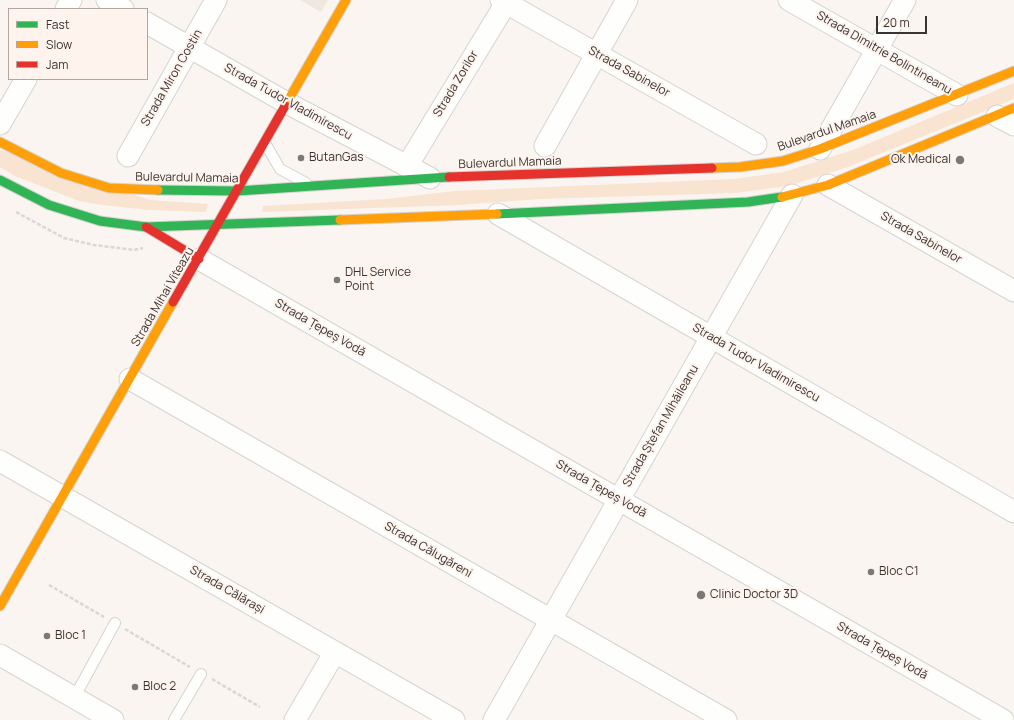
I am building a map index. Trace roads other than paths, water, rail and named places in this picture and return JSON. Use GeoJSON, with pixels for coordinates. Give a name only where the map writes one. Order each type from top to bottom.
{"type":"FeatureCollection","features":[{"type":"Feature","properties":{"kind":"main road","name":"Strada Mihai Viteazu"},"geometry":{"type":"LineString","coordinates":[[0,606],[346,0]]}},
{"type":"Feature","properties":{"kind":"main road","name":"Bulevardul Mamaia"},"geometry":{"type":"LineString","coordinates":[[0,142],[61,173],[109,188],[145,190],[237,191],[430,178],[740,167],[783,161],[820,149],[1014,71]]}},
{"type":"Feature","properties":{"kind":"main road"},"geometry":{"type":"LineString","coordinates":[[0,180],[49,205],[100,221],[146,227],[498,214],[748,202],[792,195],[828,185],[1008,116]]}},
{"type":"Feature","properties":{"kind":"main road"},"geometry":{"type":"LineString","coordinates":[[146,227],[199,259]]}},
{"type":"Feature","properties":{"kind":"street"},"geometry":{"type":"LineString","coordinates":[[107,0],[121,8]]}},
{"type":"Feature","properties":{"kind":"street","name":"Strada Miron Costin"},"geometry":{"type":"LineString","coordinates":[[128,156],[216,0]]}},
{"type":"Feature","properties":{"kind":"street"},"geometry":{"type":"LineString","coordinates":[[545,146],[627,0]]}},
{"type":"Feature","properties":{"kind":"street","name":"Strada Dimitrie Bolintineanu"},"geometry":{"type":"LineString","coordinates":[[789,0],[957,95]]}},
{"type":"Feature","properties":{"kind":"street"},"geometry":{"type":"LineString","coordinates":[[820,149],[905,0]]}},
{"type":"Feature","properties":{"kind":"street","name":"Strada Sabinelor"},"geometry":{"type":"LineString","coordinates":[[503,1],[756,144]]}},
{"type":"Feature","properties":{"kind":"street","name":"Strada Zorilor"},"geometry":{"type":"LineString","coordinates":[[407,166],[503,1]]}},
{"type":"Feature","properties":{"kind":"street","name":"Strada Tudor Vladimirescu"},"geometry":{"type":"LineString","coordinates":[[148,24],[287,103],[430,178]]}},
{"type":"Feature","properties":{"kind":"street"},"geometry":{"type":"LineString","coordinates":[[0,124],[25,80]]}},
{"type":"Feature","properties":{"kind":"street","name":"Strada Sabinelor"},"geometry":{"type":"LineString","coordinates":[[828,185],[1014,291]]}},
{"type":"Feature","properties":{"kind":"street","name":"Strada Ștefan Mihăileanu"},"geometry":{"type":"LineString","coordinates":[[494,720],[792,195]]}},
{"type":"Feature","properties":{"kind":"street","name":"Strada Tudor Vladimirescu"},"geometry":{"type":"LineString","coordinates":[[498,214],[1014,512]]}},
{"type":"Feature","properties":{"kind":"street","name":"Strada Țepeș Vodă"},"geometry":{"type":"LineString","coordinates":[[199,259],[1003,720]]}},
{"type":"Feature","properties":{"kind":"street","name":"Strada Călugăreni"},"geometry":{"type":"LineString","coordinates":[[130,379],[726,720]]}},
{"type":"Feature","properties":{"kind":"street","name":"Strada Călărași"},"geometry":{"type":"LineString","coordinates":[[0,461],[454,720]]}},
{"type":"Feature","properties":{"kind":"street"},"geometry":{"type":"LineString","coordinates":[[295,720],[335,652]]}},
{"type":"Feature","properties":{"kind":"street"},"geometry":{"type":"LineString","coordinates":[[0,655],[113,720]]}},
{"type":"Feature","properties":{"kind":"lane"},"geometry":{"type":"LineString","coordinates":[[265,142],[280,169],[313,187]]}},
{"type":"Feature","properties":{"kind":"lane"},"geometry":{"type":"LineString","coordinates":[[74,698],[114,623]]}},
{"type":"Feature","properties":{"kind":"lane"},"geometry":{"type":"LineString","coordinates":[[174,720],[201,674]]}},
{"type":"Feature","properties":{"kind":"place","name":"ButanGas"},"geometry":{"type":"Point","coordinates":[301,158]}},
{"type":"Feature","properties":{"kind":"place","name":"Ok Medical"},"geometry":{"type":"Point","coordinates":[960,160]}},
{"type":"Feature","properties":{"kind":"place","name":"DHL Service Point"},"geometry":{"type":"Point","coordinates":[337,280]}},
{"type":"Feature","properties":{"kind":"place","name":"Bloc C1"},"geometry":{"type":"Point","coordinates":[871,572]}},
{"type":"Feature","properties":{"kind":"place","name":"Clinic Doctor 3D"},"geometry":{"type":"Point","coordinates":[701,595]}},
{"type":"Feature","properties":{"kind":"place","name":"Bloc 1"},"geometry":{"type":"Point","coordinates":[47,636]}},
{"type":"Feature","properties":{"kind":"place","name":"Bloc 2"},"geometry":{"type":"Point","coordinates":[135,687]}}]}
